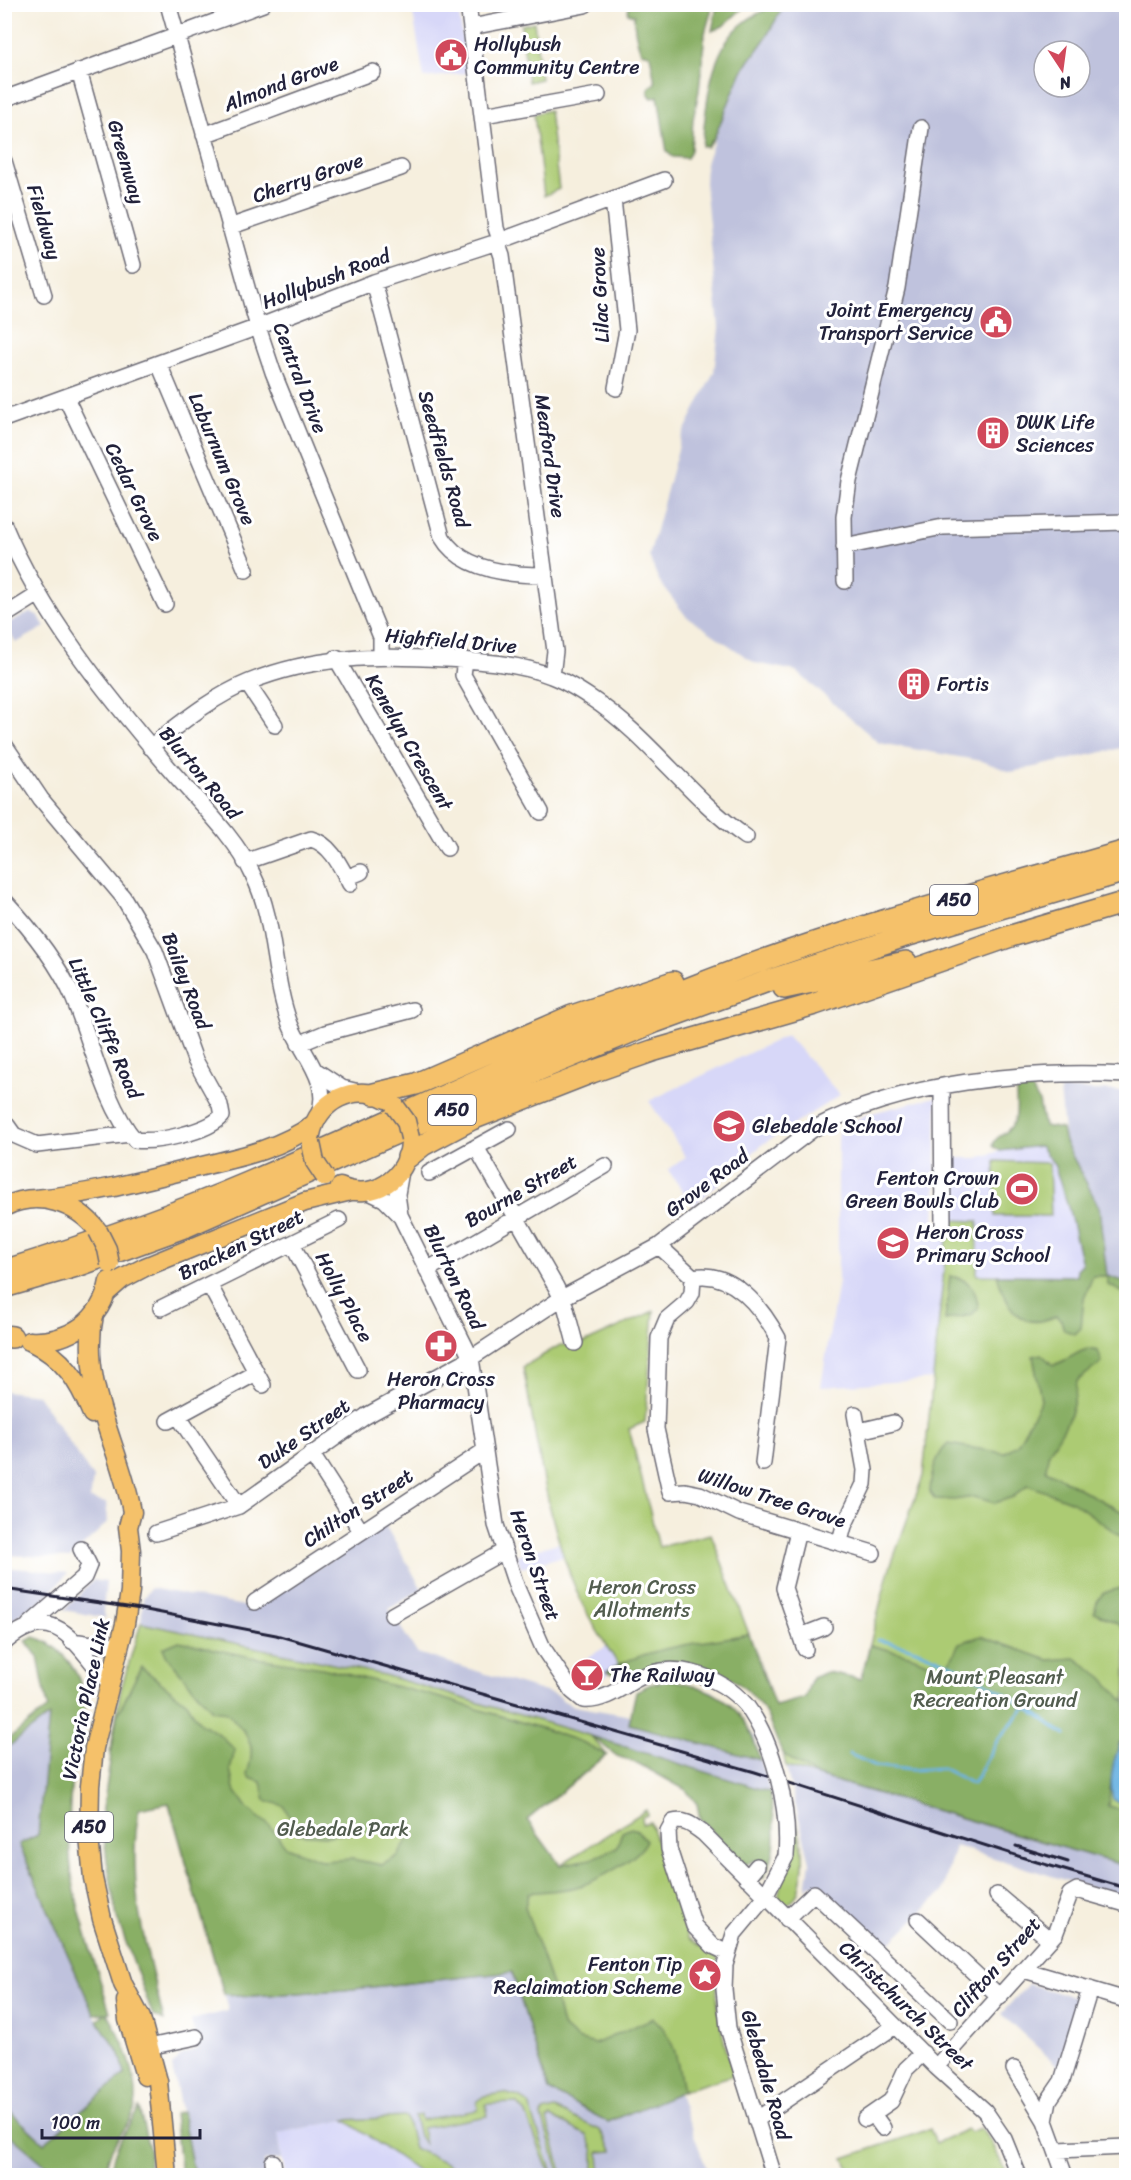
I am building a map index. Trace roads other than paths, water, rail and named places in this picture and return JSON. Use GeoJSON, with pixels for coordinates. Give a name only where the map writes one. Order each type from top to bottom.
{"type":"FeatureCollection","features":[{"type":"Feature","properties":{"kind":"highway","name":"A50"},"geometry":{"type":"LineString","coordinates":[[4,1271],[155,1221],[250,1182],[595,1028],[784,953],[904,914],[1126,851]]}},
{"type":"Feature","properties":{"kind":"highway","name":"A50"},"geometry":{"type":"LineString","coordinates":[[4,1287],[80,1265],[187,1226],[587,1049],[819,964],[963,918],[1126,871]]}},
{"type":"Feature","properties":{"kind":"highway","name":"A50"},"geometry":{"type":"LineString","coordinates":[[406,1155],[472,1119],[592,1072],[652,1051],[815,1004],[1011,936],[1126,902]]}},
{"type":"Feature","properties":{"kind":"highway","name":"A50"},"geometry":{"type":"LineString","coordinates":[[587,1049],[771,991],[1011,936]]}},
{"type":"Feature","properties":{"kind":"highway","name":"A50"},"geometry":{"type":"LineString","coordinates":[[367,1093],[416,1084],[603,1004],[712,970],[784,953]]}},
{"type":"Feature","properties":{"kind":"main road","name":"A50"},"geometry":{"type":"LineString","coordinates":[[4,1207],[35,1199],[87,1193],[264,1149],[293,1138],[316,1120],[334,1100],[367,1093],[395,1106],[406,1121],[406,1155],[389,1183],[359,1191],[327,1194],[130,1274],[106,1293]]}},
{"type":"Feature","properties":{"kind":"main road"},"geometry":{"type":"LineString","coordinates":[[316,1120],[311,1143],[315,1162],[325,1177],[338,1186],[359,1191]]}},
{"type":"Feature","properties":{"kind":"main road","name":"A50"},"geometry":{"type":"LineString","coordinates":[[13,1337],[44,1341],[67,1336],[94,1315],[106,1293],[110,1264],[107,1249],[98,1231],[82,1214],[70,1206],[55,1201],[35,1199]]}},
{"type":"Feature","properties":{"kind":"main road","name":"Victoria Place Link"},"geometry":{"type":"LineString","coordinates":[[94,1315],[89,1345],[91,1371],[132,1512],[128,1527],[130,1584],[125,1624],[92,1767],[89,1837],[93,1878],[102,1919],[123,1984],[141,2018],[158,2081],[160,2124],[167,2175]]}},
{"type":"Feature","properties":{"kind":"main road","name":"Victoria Place Link"},"geometry":{"type":"LineString","coordinates":[[13,1337],[60,1359],[78,1382],[100,1436],[121,1514],[128,1527]]}},
{"type":"Feature","properties":{"kind":"main road","name":"Victoria Place Link"},"geometry":{"type":"LineString","coordinates":[[123,1984],[128,2020],[160,2124]]}},
{"type":"Feature","properties":{"kind":"street","name":"Central Drive"},"geometry":{"type":"LineString","coordinates":[[168,4],[258,327],[273,372],[381,637],[381,655]]}},
{"type":"Feature","properties":{"kind":"street"},"geometry":{"type":"LineString","coordinates":[[4,99],[263,4]]}},
{"type":"Feature","properties":{"kind":"street","name":"Meaford Drive"},"geometry":{"type":"LineString","coordinates":[[468,4],[484,115],[496,228],[502,256],[555,651],[552,676]]}},
{"type":"Feature","properties":{"kind":"street"},"geometry":{"type":"LineString","coordinates":[[471,27],[585,5]]}},
{"type":"Feature","properties":{"kind":"street","name":"Greenway"},"geometry":{"type":"LineString","coordinates":[[79,71],[133,265]]}},
{"type":"Feature","properties":{"kind":"street","name":"Almond Grove"},"geometry":{"type":"LineString","coordinates":[[204,135],[373,72]]}},
{"type":"Feature","properties":{"kind":"street"},"geometry":{"type":"LineString","coordinates":[[484,115],[598,95]]}},
{"type":"Feature","properties":{"kind":"street"},"geometry":{"type":"LineString","coordinates":[[845,581],[844,517],[849,481],[897,291],[921,128]]}},
{"type":"Feature","properties":{"kind":"street","name":"Fieldway"},"geometry":{"type":"LineString","coordinates":[[4,161],[44,296]]}},
{"type":"Feature","properties":{"kind":"street","name":"Cherry Grove"},"geometry":{"type":"LineString","coordinates":[[229,227],[401,168]]}},
{"type":"Feature","properties":{"kind":"street","name":"Hollybush Road"},"geometry":{"type":"LineString","coordinates":[[4,419],[159,364],[374,282],[498,241],[664,180]]}},
{"type":"Feature","properties":{"kind":"street","name":"Lilac Grove"},"geometry":{"type":"LineString","coordinates":[[613,199],[627,330],[616,388]]}},
{"type":"Feature","properties":{"kind":"street","name":"Seedfields Road"},"geometry":{"type":"LineString","coordinates":[[374,282],[442,537],[447,546],[461,558],[503,572],[544,575]]}},
{"type":"Feature","properties":{"kind":"street","name":"Laburnum Grove"},"geometry":{"type":"LineString","coordinates":[[159,364],[246,570]]}},
{"type":"Feature","properties":{"kind":"street","name":"Cedar Grove"},"geometry":{"type":"LineString","coordinates":[[66,398],[165,604]]}},
{"type":"Feature","properties":{"kind":"street"},"geometry":{"type":"LineString","coordinates":[[844,547],[943,527],[1126,522]]}},
{"type":"Feature","properties":{"kind":"street","name":"Blurton Road"},"geometry":{"type":"LineString","coordinates":[[4,525],[39,594],[94,676],[245,862],[258,887],[269,926],[281,996],[299,1044],[315,1070],[322,1096],[316,1120]]}},
{"type":"Feature","properties":{"kind":"street"},"geometry":{"type":"LineString","coordinates":[[4,616],[39,594]]}},
{"type":"Feature","properties":{"kind":"street","name":"Highfield Drive"},"geometry":{"type":"LineString","coordinates":[[150,747],[190,716],[247,683],[289,668],[336,658],[381,655],[465,660],[514,666],[552,676],[614,715],[717,814],[746,837]]}},
{"type":"Feature","properties":{"kind":"street","name":"Kenelyn Crescent"},"geometry":{"type":"LineString","coordinates":[[336,658],[447,848]]}},
{"type":"Feature","properties":{"kind":"street"},"geometry":{"type":"LineString","coordinates":[[465,660],[463,675],[541,813]]}},
{"type":"Feature","properties":{"kind":"street"},"geometry":{"type":"LineString","coordinates":[[247,683],[275,724]]}},
{"type":"Feature","properties":{"kind":"street","name":"Bailey Road"},"geometry":{"type":"LineString","coordinates":[[4,744],[41,799],[123,897],[155,951],[195,1060],[220,1105],[222,1116],[207,1127],[145,1142],[135,1140],[130,1134]]}},
{"type":"Feature","properties":{"kind":"street"},"geometry":{"type":"LineString","coordinates":[[245,862],[311,839],[326,847],[348,881],[361,872]]}},
{"type":"Feature","properties":{"kind":"street","name":"Little Cliffe Road"},"geometry":{"type":"LineString","coordinates":[[4,900],[45,949],[69,988],[104,1081],[130,1134]]}},
{"type":"Feature","properties":{"kind":"street"},"geometry":{"type":"LineString","coordinates":[[299,1044],[325,1032],[412,1010]]}},
{"type":"Feature","properties":{"kind":"street","name":"Blurton Road"},"geometry":{"type":"LineString","coordinates":[[315,1070],[342,1088],[367,1093]]}},
{"type":"Feature","properties":{"kind":"street","name":"Grove Road"},"geometry":{"type":"LineString","coordinates":[[471,1358],[559,1293],[659,1246],[813,1129],[868,1104],[942,1088],[1044,1075],[1126,1075]]}},
{"type":"Feature","properties":{"kind":"street"},"geometry":{"type":"LineString","coordinates":[[942,1088],[943,1230]]}},
{"type":"Feature","properties":{"kind":"street"},"geometry":{"type":"LineString","coordinates":[[4,1121],[14,1135],[37,1145],[130,1134]]}},
{"type":"Feature","properties":{"kind":"street"},"geometry":{"type":"LineString","coordinates":[[429,1173],[509,1129]]}},
{"type":"Feature","properties":{"kind":"street"},"geometry":{"type":"LineString","coordinates":[[476,1148],[559,1293],[575,1342]]}},
{"type":"Feature","properties":{"kind":"street","name":"Blurton Road"},"geometry":{"type":"LineString","coordinates":[[406,1155],[397,1194],[400,1215],[471,1358]]}},
{"type":"Feature","properties":{"kind":"street","name":"Bourne Street"},"geometry":{"type":"LineString","coordinates":[[427,1270],[605,1166]]}},
{"type":"Feature","properties":{"kind":"street","name":"Blurton Road"},"geometry":{"type":"LineString","coordinates":[[359,1191],[384,1199],[400,1215]]}},
{"type":"Feature","properties":{"kind":"street","name":"Bracken Street"},"geometry":{"type":"LineString","coordinates":[[161,1308],[210,1286],[339,1220]]}},
{"type":"Feature","properties":{"kind":"street","name":"Holly Place"},"geometry":{"type":"LineString","coordinates":[[292,1244],[358,1370]]}},
{"type":"Feature","properties":{"kind":"street"},"geometry":{"type":"LineString","coordinates":[[659,1246],[693,1277],[702,1275],[735,1284],[744,1291],[778,1338],[763,1463]]}},
{"type":"Feature","properties":{"kind":"street","name":"Willow Tree Grove"},"geometry":{"type":"LineString","coordinates":[[693,1277],[692,1293],[687,1302],[667,1319],[659,1338],[656,1429],[663,1494],[685,1491],[700,1494],[739,1513],[840,1541],[873,1553]]}},
{"type":"Feature","properties":{"kind":"street"},"geometry":{"type":"LineString","coordinates":[[210,1286],[260,1379],[173,1418],[239,1506]]}},
{"type":"Feature","properties":{"kind":"street","name":"Heron Street"},"geometry":{"type":"LineString","coordinates":[[471,1358],[496,1525],[529,1620],[543,1648],[572,1691],[583,1700],[602,1697],[650,1673],[667,1670],[709,1678],[737,1695],[765,1734],[787,1820],[786,1856]]}},
{"type":"Feature","properties":{"kind":"street","name":"Duke Street"},"geometry":{"type":"LineString","coordinates":[[156,1533],[239,1506],[366,1416],[471,1358]]}},
{"type":"Feature","properties":{"kind":"street"},"geometry":{"type":"LineString","coordinates":[[840,1541],[844,1526],[864,1484],[865,1470],[855,1414]]}},
{"type":"Feature","properties":{"kind":"street"},"geometry":{"type":"LineString","coordinates":[[859,1431],[893,1423]]}},
{"type":"Feature","properties":{"kind":"street","name":"Chilton Street"},"geometry":{"type":"LineString","coordinates":[[255,1602],[484,1451]]}},
{"type":"Feature","properties":{"kind":"street"},"geometry":{"type":"LineString","coordinates":[[311,1453],[361,1531]]}},
{"type":"Feature","properties":{"kind":"street"},"geometry":{"type":"LineString","coordinates":[[798,1531],[784,1588],[803,1642],[824,1627]]}},
{"type":"Feature","properties":{"kind":"street"},"geometry":{"type":"LineString","coordinates":[[4,1643],[29,1625],[84,1577],[89,1565],[81,1549]]}},
{"type":"Feature","properties":{"kind":"street"},"geometry":{"type":"LineString","coordinates":[[392,1615],[504,1551]]}},
{"type":"Feature","properties":{"kind":"street"},"geometry":{"type":"LineString","coordinates":[[29,1625],[52,1625],[72,1641],[110,1684]]}},
{"type":"Feature","properties":{"kind":"street"},"geometry":{"type":"LineString","coordinates":[[72,1641],[99,1645],[119,1644]]}},
{"type":"Feature","properties":{"kind":"street","name":"Christchurch Street"},"geometry":{"type":"LineString","coordinates":[[728,1953],[713,1946],[694,1926],[669,1849],[668,1831],[673,1822],[681,1820],[704,1833],[752,1876],[765,1898],[936,2067],[986,2111],[1004,2139],[1019,2175]]}},
{"type":"Feature","properties":{"kind":"street","name":"Glebedale Road"},"geometry":{"type":"LineString","coordinates":[[774,2175],[724,2009],[725,1965],[734,1934],[765,1898],[786,1856]]}},
{"type":"Feature","properties":{"kind":"street","name":"Clifton Street"},"geometry":{"type":"LineString","coordinates":[[936,2067],[1050,1940],[1058,1929],[1070,1894],[1077,1890],[1126,1904]]}},
{"type":"Feature","properties":{"kind":"street"},"geometry":{"type":"LineString","coordinates":[[787,1919],[814,1893],[943,2019]]}},
{"type":"Feature","properties":{"kind":"street"},"geometry":{"type":"LineString","coordinates":[[997,1895],[1050,1940]]}},
{"type":"Feature","properties":{"kind":"street"},"geometry":{"type":"LineString","coordinates":[[918,1920],[1000,1997]]}},
{"type":"Feature","properties":{"kind":"street"},"geometry":{"type":"LineString","coordinates":[[1024,1970],[1126,2000]]}},
{"type":"Feature","properties":{"kind":"street"},"geometry":{"type":"LineString","coordinates":[[1046,2121],[1049,2100],[1062,2081],[1090,1989]]}},
{"type":"Feature","properties":{"kind":"street"},"geometry":{"type":"LineString","coordinates":[[756,2120],[895,2026]]}},
{"type":"Feature","properties":{"kind":"street"},"geometry":{"type":"LineString","coordinates":[[149,2047],[196,2037]]}},
{"type":"Feature","properties":{"kind":"street"},"geometry":{"type":"LineString","coordinates":[[883,2128],[869,2116],[891,2101],[906,2068],[923,2053]]}},
{"type":"Feature","properties":{"kind":"street"},"geometry":{"type":"LineString","coordinates":[[1014,2069],[1046,2121],[1065,2175]]}},
{"type":"Feature","properties":{"kind":"street"},"geometry":{"type":"LineString","coordinates":[[1058,2150],[1126,2147]]}},
{"type":"Feature","properties":{"kind":"water"},"geometry":{"type":"Polygon","coordinates":[[[1126,1734],[1126,1805],[1113,1800],[1111,1783],[1115,1757],[1126,1734]]]}},
{"type":"Feature","properties":{"kind":"waterway"},"geometry":{"type":"LineString","coordinates":[[878,1640],[926,1654],[976,1677],[1023,1705],[1065,1735]]}},
{"type":"Feature","properties":{"kind":"waterway"},"geometry":{"type":"LineString","coordinates":[[849,1754],[876,1766],[912,1770],[942,1768],[973,1784],[998,1739],[1025,1708]]}},
{"type":"Feature","properties":{"kind":"railway"},"geometry":{"type":"LineString","coordinates":[[4,1589],[141,1609],[276,1635],[755,1772],[1126,1888]]}},
{"type":"Feature","properties":{"kind":"railway"},"geometry":{"type":"LineString","coordinates":[[1016,1846],[1068,1862]]}},
{"type":"Feature","properties":{"kind":"place","name":"Hollybush Community Centre"},"geometry":{"type":"Point","coordinates":[451,55]}},
{"type":"Feature","properties":{"kind":"place","name":"Joint Emergency Transport Service"},"geometry":{"type":"Point","coordinates":[996,322]}},
{"type":"Feature","properties":{"kind":"place","name":"DWK Life Sciences"},"geometry":{"type":"Point","coordinates":[993,433]}},
{"type":"Feature","properties":{"kind":"place","name":"Fortis"},"geometry":{"type":"Point","coordinates":[914,684]}},
{"type":"Feature","properties":{"kind":"place","name":"Glebedale School"},"geometry":{"type":"Point","coordinates":[729,1126]}},
{"type":"Feature","properties":{"kind":"place","name":"Fenton Crown Green Bowls Club"},"geometry":{"type":"Point","coordinates":[1022,1189]}},
{"type":"Feature","properties":{"kind":"place","name":"Heron Cross Primary School"},"geometry":{"type":"Point","coordinates":[893,1243]}},
{"type":"Feature","properties":{"kind":"place","name":"Heron Cross Pharmacy"},"geometry":{"type":"Point","coordinates":[441,1346]}},
{"type":"Feature","properties":{"kind":"place","name":"The Railway"},"geometry":{"type":"Point","coordinates":[587,1675]}},
{"type":"Feature","properties":{"kind":"place","name":"Fenton Tip Reclaimation Scheme"},"geometry":{"type":"Point","coordinates":[705,1975]}},
{"type":"Feature","properties":{"kind":"park label","name":"Heron Cross Allotments"},"geometry":{"type":"Point","coordinates":[642,1598]}},
{"type":"Feature","properties":{"kind":"park label","name":"Mount Pleasant Recreation Ground"},"geometry":{"type":"Point","coordinates":[995,1688]}},
{"type":"Feature","properties":{"kind":"park label","name":"Glebedale Park"},"geometry":{"type":"Point","coordinates":[343,1829]}}]}
